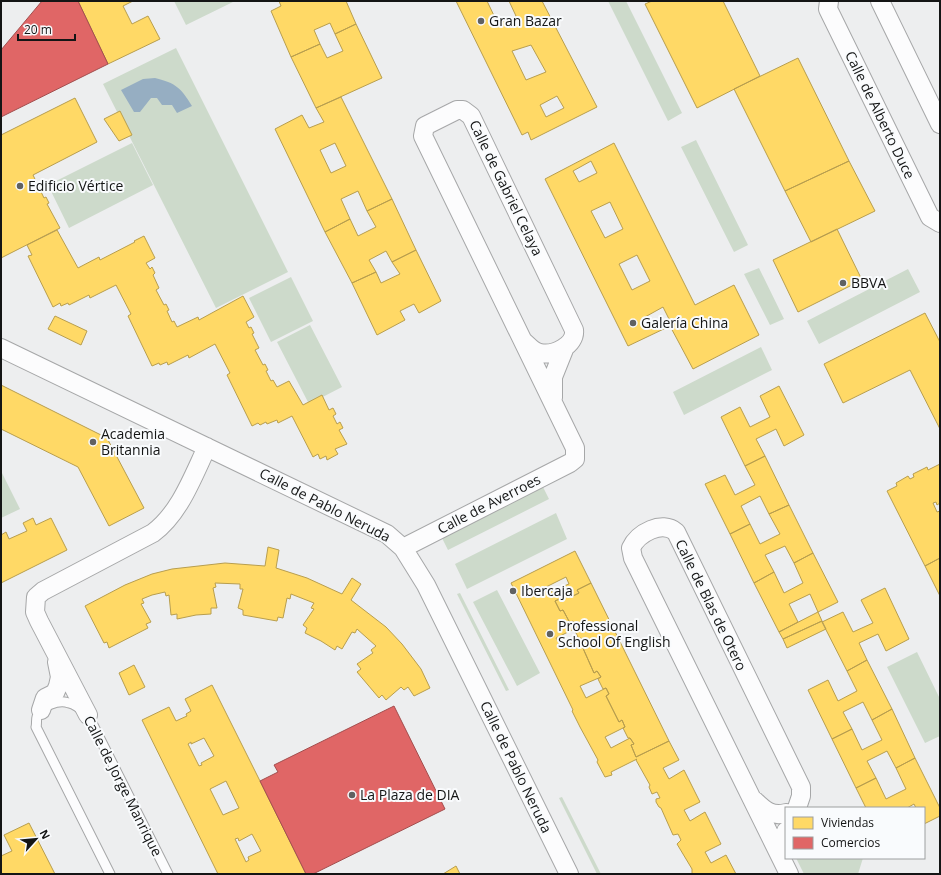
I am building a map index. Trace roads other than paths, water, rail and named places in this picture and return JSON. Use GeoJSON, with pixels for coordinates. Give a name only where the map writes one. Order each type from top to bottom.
{"type":"FeatureCollection","features":[{"type":"Feature","properties":{"kind":"street","name":"Calle de Alberto Duce"},"geometry":{"type":"LineString","coordinates":[[829,1],[828,9],[930,217],[940,223]]}},
{"type":"Feature","properties":{"kind":"street"},"geometry":{"type":"LineString","coordinates":[[880,1],[940,124]]}},
{"type":"Feature","properties":{"kind":"street","name":"Calle de Gabriel Celaya"},"geometry":{"type":"LineString","coordinates":[[554,403],[553,377],[565,347],[573,339],[574,330],[471,116],[463,110],[457,110],[425,126],[423,136],[576,448],[575,459]]}},
{"type":"Feature","properties":{"kind":"street","name":"Calle de Gabriel Celaya"},"geometry":{"type":"LineString","coordinates":[[523,341],[533,350],[540,353],[548,353],[565,347]]}},
{"type":"Feature","properties":{"kind":"street","name":"Calle de Pablo Neruda"},"geometry":{"type":"LineString","coordinates":[[1,348],[388,534],[403,548],[426,585],[569,874]]}},
{"type":"Feature","properties":{"kind":"street"},"geometry":{"type":"LineString","coordinates":[[88,715],[55,654],[35,612],[36,598],[43,591],[153,533],[162,526],[179,501],[207,447]]}},
{"type":"Feature","properties":{"kind":"street","name":"Calle de Averroes"},"geometry":{"type":"LineString","coordinates":[[403,548],[575,459]]}},
{"type":"Feature","properties":{"kind":"street","name":"Calle de Blas de Otero"},"geometry":{"type":"LineString","coordinates":[[788,874],[781,856],[750,797],[633,558],[631,548],[633,542],[656,528],[664,526],[671,528],[676,532],[801,787],[801,796],[795,807]]}},
{"type":"Feature","properties":{"kind":"street"},"geometry":{"type":"LineString","coordinates":[[41,710],[45,698],[54,692],[58,686],[60,677],[55,654]]}},
{"type":"Feature","properties":{"kind":"street","name":"Calle de Blas de Otero"},"geometry":{"type":"LineString","coordinates":[[750,797],[769,813],[779,815],[785,812]]}},
{"type":"Feature","properties":{"kind":"street"},"geometry":{"type":"LineString","coordinates":[[781,856],[785,836]]}},
{"type":"Feature","properties":{"kind":"lane","name":"Calle de Jorge Manrique"},"geometry":{"type":"LineString","coordinates":[[41,710],[58,702],[68,702],[79,707],[88,715],[168,874]]}},
{"type":"Feature","properties":{"kind":"lane"},"geometry":{"type":"LineString","coordinates":[[41,710],[37,718],[36,727],[110,874]]}},
{"type":"Feature","properties":{"kind":"water"},"geometry":{"type":"Polygon","coordinates":[[[155,78],[173,84],[177,87],[185,95],[192,106],[177,113],[172,105],[162,105],[157,98],[151,98],[140,112],[134,112],[121,90],[143,79],[155,78]]]}},
{"type":"Feature","properties":{"kind":"place","name":"Gran Bazar"},"geometry":{"type":"Point","coordinates":[481,21]}},
{"type":"Feature","properties":{"kind":"place","name":"Edificio Vértice"},"geometry":{"type":"Point","coordinates":[20,186]}},
{"type":"Feature","properties":{"kind":"place","name":"BBVA"},"geometry":{"type":"Point","coordinates":[843,283]}},
{"type":"Feature","properties":{"kind":"place","name":"Galería China"},"geometry":{"type":"Point","coordinates":[633,323]}},
{"type":"Feature","properties":{"kind":"place","name":"Academia Britannia"},"geometry":{"type":"Point","coordinates":[93,442]}},
{"type":"Feature","properties":{"kind":"place","name":"Ibercaja"},"geometry":{"type":"Point","coordinates":[513,591]}},
{"type":"Feature","properties":{"kind":"place","name":"Professional School Of English"},"geometry":{"type":"Point","coordinates":[550,634]}},
{"type":"Feature","properties":{"kind":"place","name":"La Plaza de DIA"},"geometry":{"type":"Point","coordinates":[352,795]}}]}
